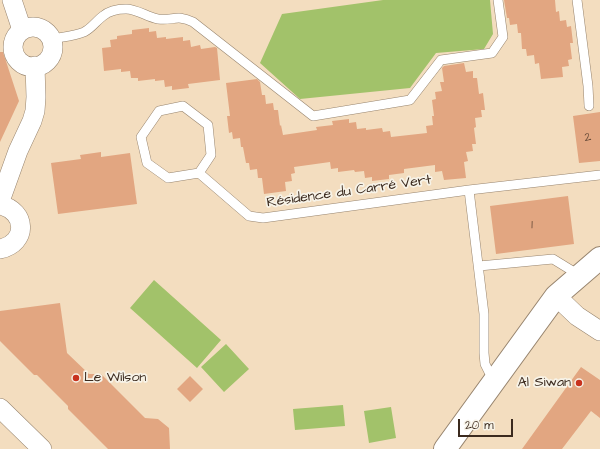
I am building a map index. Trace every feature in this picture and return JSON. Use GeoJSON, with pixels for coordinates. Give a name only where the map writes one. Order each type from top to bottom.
{"type":"FeatureCollection","features":[{"type":"Feature","properties":{"kind":"street"},"geometry":{"type":"LineString","coordinates":[[12,0],[22,30]]}},
{"type":"Feature","properties":{"kind":"street"},"geometry":{"type":"LineString","coordinates":[[33,27],[39,28],[44,30],[52,40],[52,50],[48,59],[40,65],[35,66],[25,64],[17,58],[14,53],[15,38],[22,30],[33,27]]}},
{"type":"Feature","properties":{"kind":"street"},"geometry":{"type":"LineString","coordinates":[[0,200],[33,116],[36,97],[35,66]]}},
{"type":"Feature","properties":{"kind":"street"},"geometry":{"type":"LineString","coordinates":[[0,205],[12,210],[20,224],[20,229],[19,236],[14,242],[0,249]]}},
{"type":"Feature","properties":{"kind":"street"},"geometry":{"type":"LineString","coordinates":[[445,449],[498,378],[556,296],[600,258]]}},
{"type":"Feature","properties":{"kind":"street"},"geometry":{"type":"LineString","coordinates":[[556,296],[577,316],[600,332]]}},
{"type":"Feature","properties":{"kind":"street"},"geometry":{"type":"LineString","coordinates":[[0,408],[42,449]]}},
{"type":"Feature","properties":{"kind":"lane"},"geometry":{"type":"LineString","coordinates":[[52,40],[84,32],[103,16],[114,10],[127,9],[156,19],[165,20],[180,17],[185,18],[193,22],[313,116],[410,100],[441,60],[492,52],[503,37],[498,0]]}},
{"type":"Feature","properties":{"kind":"lane"},"geometry":{"type":"LineString","coordinates":[[577,0],[588,86],[589,106]]}},
{"type":"Feature","properties":{"kind":"lane"},"geometry":{"type":"LineString","coordinates":[[183,106],[208,125],[211,155],[199,173],[168,178],[147,163],[141,137],[160,111],[183,106]]}},
{"type":"Feature","properties":{"kind":"lane","name":"Résidence du Carré Vert"},"geometry":{"type":"LineString","coordinates":[[199,173],[249,216],[263,218],[600,174]]}},
{"type":"Feature","properties":{"kind":"lane"},"geometry":{"type":"LineString","coordinates":[[469,190],[484,314],[485,364],[489,372],[498,378]]}},
{"type":"Feature","properties":{"kind":"lane"},"geometry":{"type":"LineString","coordinates":[[479,266],[554,259],[579,276]]}},
{"type":"Feature","properties":{"kind":"green space"},"geometry":{"type":"Polygon","coordinates":[[[383,0],[490,0],[493,34],[484,49],[436,53],[410,88],[300,99],[260,63],[282,14],[383,0]]]}},
{"type":"Feature","properties":{"kind":"green space"},"geometry":{"type":"Polygon","coordinates":[[[154,280],[221,340],[197,368],[130,308],[154,280]]]}},
{"type":"Feature","properties":{"kind":"green space"},"geometry":{"type":"Polygon","coordinates":[[[226,344],[249,369],[224,392],[201,367],[226,344]]]}},
{"type":"Feature","properties":{"kind":"green space"},"geometry":{"type":"Polygon","coordinates":[[[343,405],[345,426],[295,430],[293,409],[343,405]]]}},
{"type":"Feature","properties":{"kind":"green space"},"geometry":{"type":"Polygon","coordinates":[[[391,407],[396,438],[369,443],[364,411],[391,407]]]}},
{"type":"Feature","properties":{"kind":"building"},"geometry":{"type":"Polygon","coordinates":[[[504,0],[555,0],[556,12],[559,11],[560,21],[566,20],[567,27],[571,26],[573,43],[570,43],[572,59],[568,60],[569,66],[562,67],[563,77],[541,79],[539,63],[535,64],[534,55],[527,56],[526,49],[522,49],[521,33],[518,33],[517,24],[510,25],[509,18],[507,18],[504,0]]]}},
{"type":"Feature","properties":{"kind":"building"},"geometry":{"type":"Polygon","coordinates":[[[149,28],[149,32],[156,31],[157,38],[166,37],[166,39],[183,37],[183,41],[190,40],[191,47],[200,45],[201,49],[217,48],[220,80],[188,84],[189,88],[172,90],[172,86],[165,87],[164,80],[155,81],[155,79],[138,81],[138,78],[131,78],[130,71],[121,72],[121,69],[104,71],[102,48],[111,47],[110,40],[117,39],[117,36],[132,34],[132,30],[149,28]]]}},
{"type":"Feature","properties":{"kind":"building"},"geometry":{"type":"Polygon","coordinates":[[[0,52],[3,52],[19,101],[0,142],[0,52]]]}},
{"type":"Feature","properties":{"kind":"building"},"geometry":{"type":"Polygon","coordinates":[[[464,63],[466,72],[473,71],[473,78],[477,78],[479,94],[483,93],[485,110],[481,110],[482,117],[475,118],[476,127],[474,128],[476,144],[472,144],[473,151],[466,152],[468,161],[464,162],[466,178],[444,180],[442,171],[435,172],[435,165],[404,169],[404,173],[389,175],[389,179],[372,181],[372,177],[365,178],[364,171],[355,172],[354,170],[338,172],[338,168],[331,169],[330,162],[294,167],[295,173],[291,174],[292,181],[285,182],[286,191],[264,194],[262,178],[258,178],[257,169],[250,170],[249,163],[246,163],[240,138],[233,139],[232,132],[229,133],[227,116],[230,116],[226,83],[257,79],[260,82],[262,95],[265,95],[266,104],[273,103],[274,110],[278,110],[283,135],[317,130],[316,127],[333,125],[332,121],[349,119],[349,123],[356,122],[357,129],[366,128],[366,130],[382,128],[383,132],[390,131],[391,137],[427,133],[426,126],[433,125],[432,116],[434,116],[432,100],[436,99],[435,92],[442,91],[440,82],[444,82],[442,68],[444,66],[464,63]]]}},
{"type":"Feature","properties":{"kind":"building"},"geometry":{"type":"Polygon","coordinates":[[[600,112],[600,161],[579,163],[573,116],[600,112]]]}},
{"type":"Feature","properties":{"kind":"building"},"geometry":{"type":"Polygon","coordinates":[[[101,152],[101,157],[130,153],[137,204],[58,214],[51,163],[81,159],[80,155],[101,152]]]}},
{"type":"Feature","properties":{"kind":"building"},"geometry":{"type":"Polygon","coordinates":[[[568,196],[574,244],[496,254],[490,206],[568,196]]]}},
{"type":"Feature","properties":{"kind":"building","name":"Le Wilson"},"geometry":{"type":"Polygon","coordinates":[[[60,303],[67,353],[89,374],[101,374],[145,418],[158,419],[169,428],[170,449],[108,449],[37,375],[34,375],[0,341],[0,311],[60,303]]]}},
{"type":"Feature","properties":{"kind":"building"},"geometry":{"type":"Polygon","coordinates":[[[581,367],[600,380],[600,418],[591,411],[562,449],[522,449],[581,367]]]}},
{"type":"Feature","properties":{"kind":"building"},"geometry":{"type":"Polygon","coordinates":[[[190,376],[203,389],[190,402],[177,389],[190,376]]]}},
{"type":"Feature","properties":{"kind":"place","name":"Le Wilson"},"geometry":{"type":"Point","coordinates":[76,378]}},
{"type":"Feature","properties":{"kind":"place","name":"Al Siwan"},"geometry":{"type":"Point","coordinates":[579,383]}}]}
